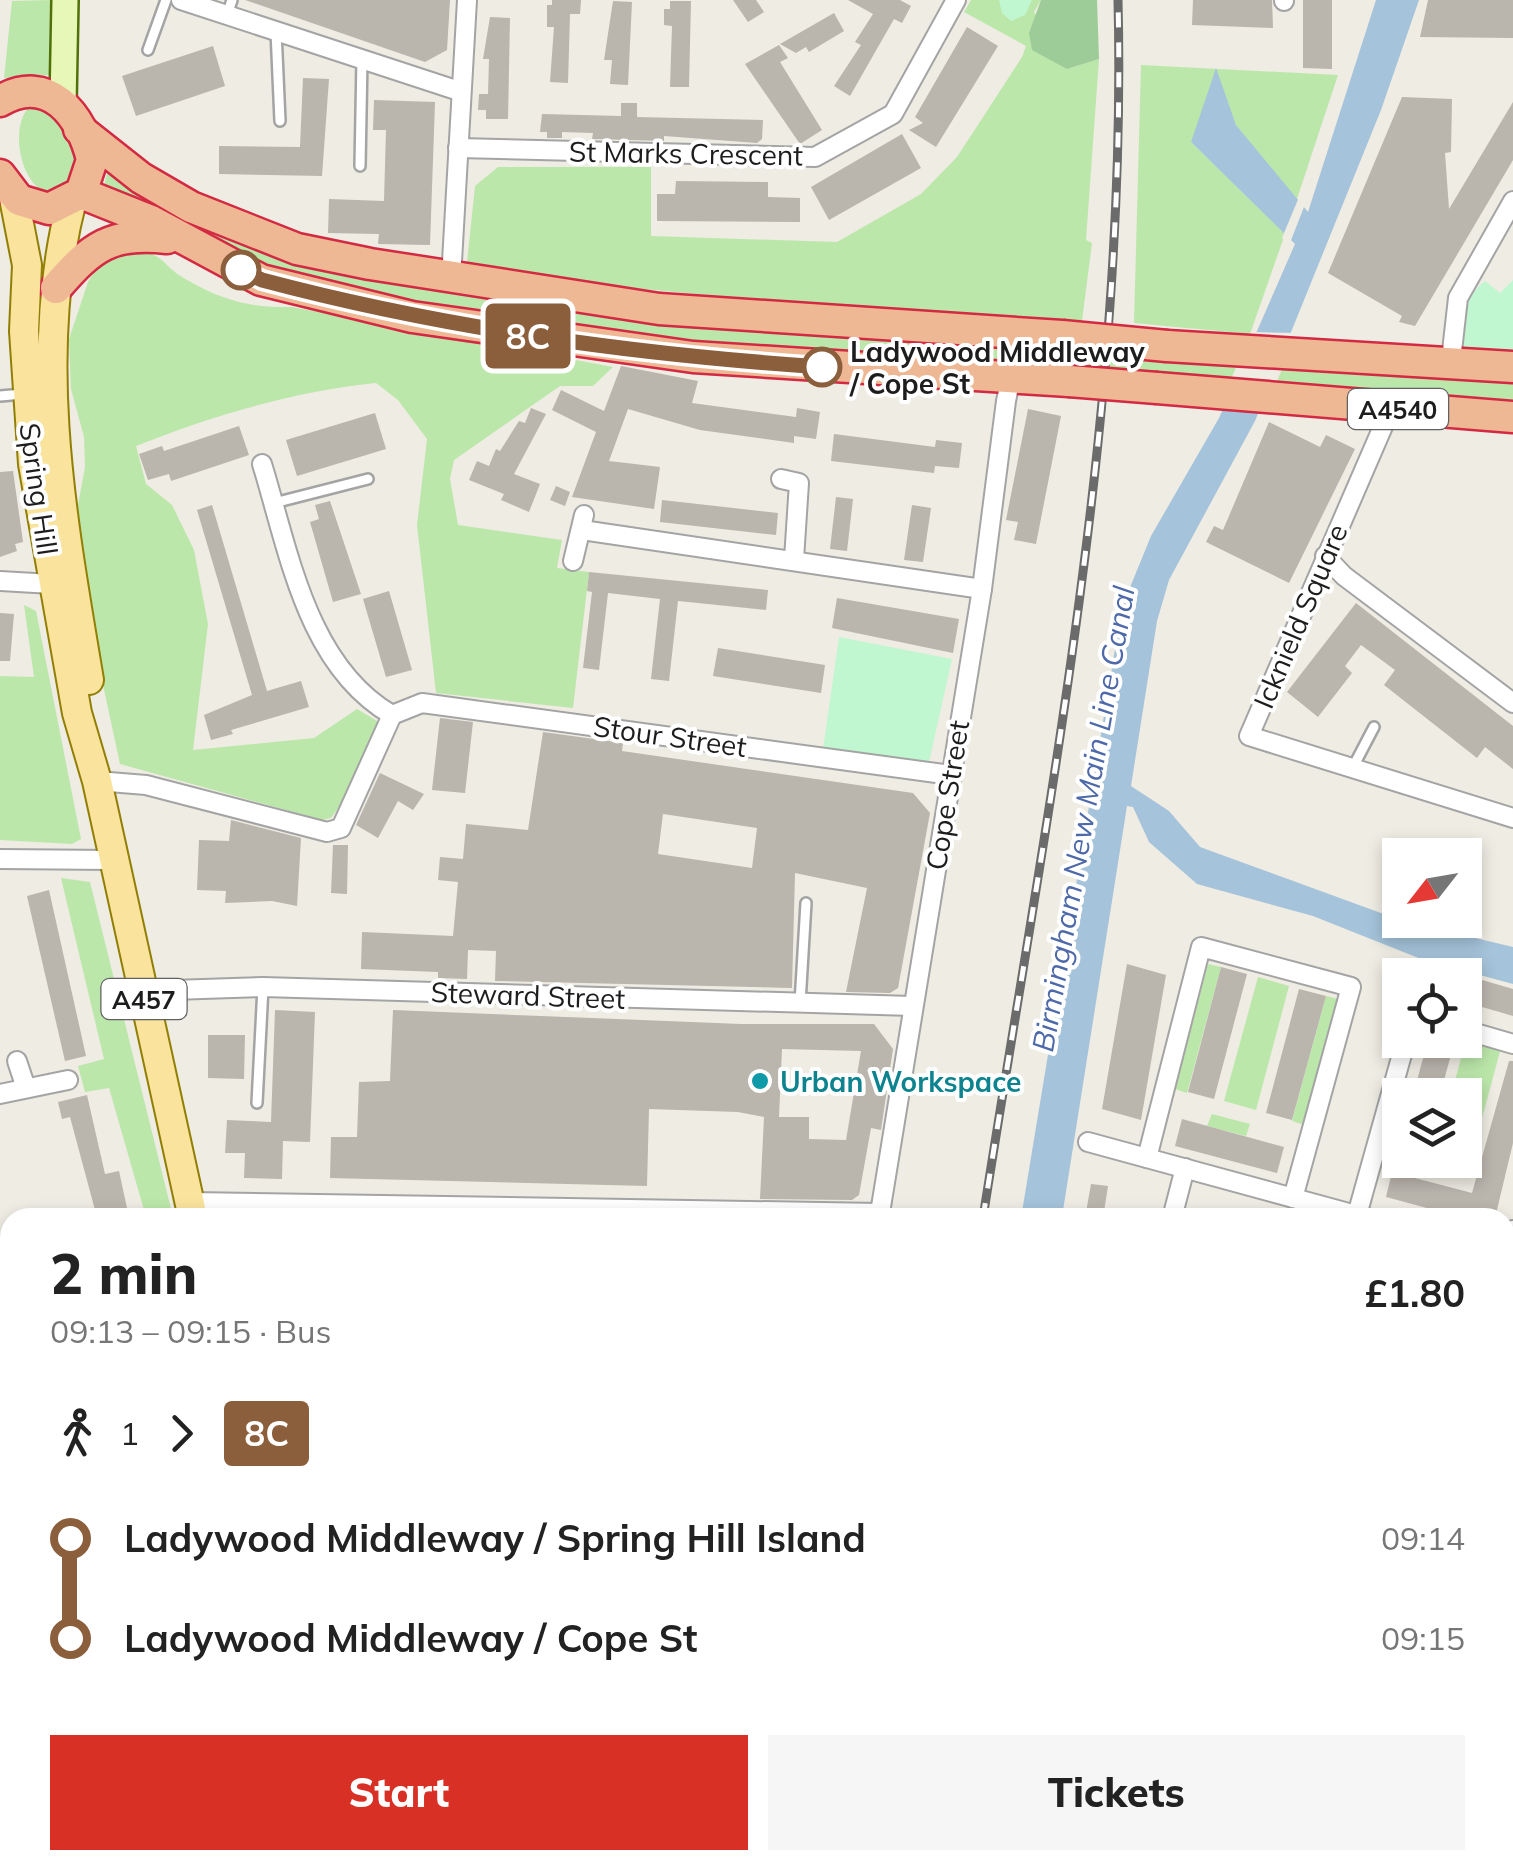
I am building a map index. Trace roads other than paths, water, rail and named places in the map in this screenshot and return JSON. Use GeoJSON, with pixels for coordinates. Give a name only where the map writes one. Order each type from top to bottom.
{"type":"FeatureCollection","features":[{"type":"Feature","properties":{"kind":"highway","name":"A4540"},"geometry":{"type":"LineString","coordinates":[[0,100],[18,91],[38,90],[141,178],[225,222],[297,249],[451,279],[660,310],[1513,367]]}},
{"type":"Feature","properties":{"kind":"highway","name":"Spring Hill"},"geometry":{"type":"LineString","coordinates":[[4,180],[42,209],[77,197],[92,160],[71,116]]}},
{"type":"Feature","properties":{"kind":"highway","name":"A4540"},"geometry":{"type":"LineString","coordinates":[[77,197],[185,240],[262,280],[412,318],[693,358],[1069,380],[1513,417]]}},
{"type":"Feature","properties":{"kind":"highway","name":"A4540"},"geometry":{"type":"LineString","coordinates":[[56,288],[102,244],[121,236],[185,240]]}},
{"type":"Feature","properties":{"kind":"main road"},"geometry":{"type":"LineString","coordinates":[[65,0],[71,116]]}},
{"type":"Feature","properties":{"kind":"main road","name":"Spring Hill"},"geometry":{"type":"LineString","coordinates":[[4,180],[27,265],[13,395],[77,713],[98,781]]}},
{"type":"Feature","properties":{"kind":"main road","name":"Spring Hill"},"geometry":{"type":"LineString","coordinates":[[77,197],[56,288],[57,456],[93,703],[98,781],[112,860],[192,1208]]}},
{"type":"Feature","properties":{"kind":"street"},"geometry":{"type":"LineString","coordinates":[[181,0],[229,8],[276,31],[459,91]]}},
{"type":"Feature","properties":{"kind":"street"},"geometry":{"type":"LineString","coordinates":[[451,279],[467,0]]}},
{"type":"Feature","properties":{"kind":"street","name":"St Marks Crescent"},"geometry":{"type":"LineString","coordinates":[[458,148],[816,157],[892,114],[956,0]]}},
{"type":"Feature","properties":{"kind":"street"},"geometry":{"type":"LineString","coordinates":[[1452,360],[1458,298],[1513,200]]}},
{"type":"Feature","properties":{"kind":"street"},"geometry":{"type":"LineString","coordinates":[[1010,378],[1055,335]]}},
{"type":"Feature","properties":{"kind":"street","name":"Cope Street"},"geometry":{"type":"LineString","coordinates":[[881,1208],[982,588],[1010,378]]}},
{"type":"Feature","properties":{"kind":"street","name":"Icknield Square"},"geometry":{"type":"LineString","coordinates":[[1391,408],[1249,736],[1513,818]]}},
{"type":"Feature","properties":{"kind":"street"},"geometry":{"type":"LineString","coordinates":[[98,781],[146,785],[327,832],[340,828],[392,715],[370,702],[332,660],[314,627],[262,464]]}},
{"type":"Feature","properties":{"kind":"street"},"geometry":{"type":"LineString","coordinates":[[781,479],[799,483],[794,559]]}},
{"type":"Feature","properties":{"kind":"street"},"geometry":{"type":"LineString","coordinates":[[574,561],[583,523],[982,588]]}},
{"type":"Feature","properties":{"kind":"street"},"geometry":{"type":"LineString","coordinates":[[1325,556],[1344,576],[1513,703]]}},
{"type":"Feature","properties":{"kind":"street"},"geometry":{"type":"LineString","coordinates":[[0,581],[52,584]]}},
{"type":"Feature","properties":{"kind":"street","name":"Stour Street"},"geometry":{"type":"LineString","coordinates":[[392,715],[407,706],[422,704],[951,775]]}},
{"type":"Feature","properties":{"kind":"street"},"geometry":{"type":"LineString","coordinates":[[0,859],[112,860]]}},
{"type":"Feature","properties":{"kind":"street"},"geometry":{"type":"LineString","coordinates":[[1146,1158],[1201,946],[1351,987],[1293,1198]]}},
{"type":"Feature","properties":{"kind":"street","name":"Steward Street"},"geometry":{"type":"LineString","coordinates":[[144,996],[172,990],[263,987],[912,1006]]}},
{"type":"Feature","properties":{"kind":"street"},"geometry":{"type":"LineString","coordinates":[[1482,1035],[1513,1044]]}},
{"type":"Feature","properties":{"kind":"street"},"geometry":{"type":"LineString","coordinates":[[1354,1208],[1400,1058]]}},
{"type":"Feature","properties":{"kind":"street"},"geometry":{"type":"LineString","coordinates":[[17,1061],[26,1088]]}},
{"type":"Feature","properties":{"kind":"street"},"geometry":{"type":"LineString","coordinates":[[0,1094],[68,1080]]}},
{"type":"Feature","properties":{"kind":"street"},"geometry":{"type":"LineString","coordinates":[[1088,1142],[1328,1208]]}},
{"type":"Feature","properties":{"kind":"street"},"geometry":{"type":"LineString","coordinates":[[1175,1208],[1185,1168]]}},
{"type":"Feature","properties":{"kind":"lane"},"geometry":{"type":"LineString","coordinates":[[148,50],[166,0]]}},
{"type":"Feature","properties":{"kind":"lane"},"geometry":{"type":"LineString","coordinates":[[276,31],[280,121]]}},
{"type":"Feature","properties":{"kind":"lane"},"geometry":{"type":"LineString","coordinates":[[360,166],[362,59]]}},
{"type":"Feature","properties":{"kind":"lane"},"geometry":{"type":"LineString","coordinates":[[274,503],[368,479]]}},
{"type":"Feature","properties":{"kind":"lane"},"geometry":{"type":"LineString","coordinates":[[1352,769],[1374,728]]}},
{"type":"Feature","properties":{"kind":"lane"},"geometry":{"type":"LineString","coordinates":[[800,1003],[806,902]]}},
{"type":"Feature","properties":{"kind":"lane"},"geometry":{"type":"LineString","coordinates":[[257,1103],[263,987]]}},
{"type":"Feature","properties":{"kind":"water"},"geometry":{"type":"Polygon","coordinates":[[[1376,0],[1419,0],[1381,110],[1255,421],[1169,580],[1157,621],[1131,786],[1169,811],[1200,847],[1382,913],[1382,938],[1475,938],[1513,947],[1513,984],[1482,976],[1482,958],[1418,958],[1313,916],[1197,884],[1149,842],[1133,807],[1127,806],[1063,1208],[1023,1208],[1122,607],[1151,536],[1219,418],[1295,244],[1191,142],[1216,68],[1236,125],[1308,212],[1376,0]]]}},
{"type":"Feature","properties":{"kind":"railway"},"geometry":{"type":"LineString","coordinates":[[985,1208],[1056,763],[1096,459],[1110,307],[1118,154],[1118,0]]}},
{"type":"Feature","properties":{"kind":"place","name":"Ladywood Middleway / Cope St"},"geometry":{"type":"Point","coordinates":[822,367]}},
{"type":"Feature","properties":{"kind":"place","name":"Urban Workspace"},"geometry":{"type":"Point","coordinates":[760,1081]}},
{"type":"Feature","properties":{"kind":"water label","name":"Birmingham New Main Line Canal"},"geometry":{"type":"Point","coordinates":[1083,819]}}]}
